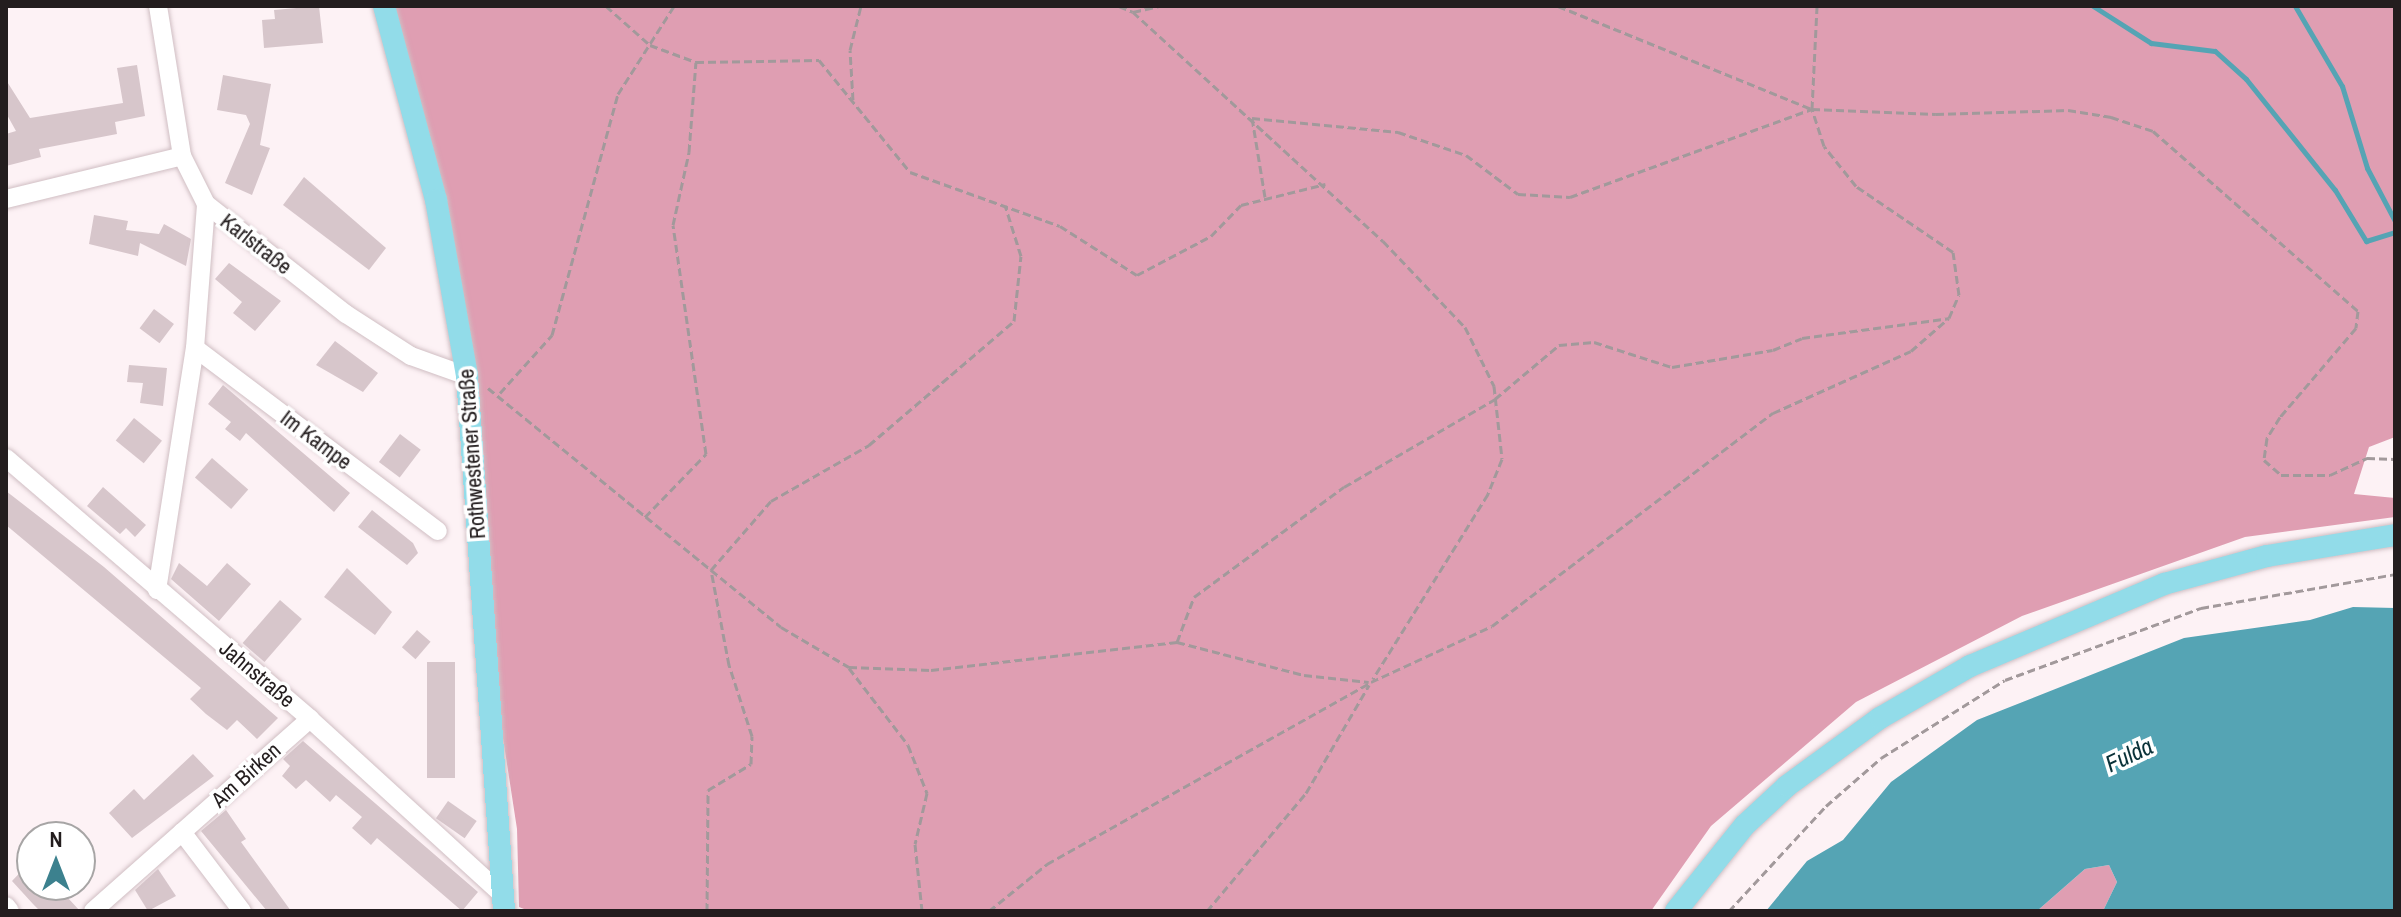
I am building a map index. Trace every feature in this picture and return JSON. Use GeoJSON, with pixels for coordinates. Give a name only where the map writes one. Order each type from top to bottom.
{"type":"FeatureCollection","features":[{"type":"Feature","properties":{"kind":"main road","name":"Rothwestener Straße"},"geometry":{"type":"LineString","coordinates":[[384,6],[436,200],[467,376],[503,903]]}},
{"type":"Feature","properties":{"kind":"main road"},"geometry":{"type":"LineString","coordinates":[[1676,911],[1745,825],[1787,786],[1880,718],[1970,666],[2164,584],[2267,556],[2395,535]]}},
{"type":"Feature","properties":{"kind":"street","name":"Karlstraße"},"geometry":{"type":"LineString","coordinates":[[158,6],[182,156],[206,204],[346,314],[411,356],[467,376]]}},
{"type":"Feature","properties":{"kind":"street"},"geometry":{"type":"LineString","coordinates":[[6,199],[182,156]]}},
{"type":"Feature","properties":{"kind":"street"},"geometry":{"type":"LineString","coordinates":[[157,590],[195,348],[206,204]]}},
{"type":"Feature","properties":{"kind":"street","name":"Im Kampe"},"geometry":{"type":"LineString","coordinates":[[195,348],[438,531]]}},
{"type":"Feature","properties":{"kind":"street","name":"Jahnstraße"},"geometry":{"type":"LineString","coordinates":[[8,465],[310,719],[503,903]]}},
{"type":"Feature","properties":{"kind":"street","name":"Am Birken"},"geometry":{"type":"LineString","coordinates":[[93,911],[310,719]]}},
{"type":"Feature","properties":{"kind":"street"},"geometry":{"type":"LineString","coordinates":[[182,832],[242,911]]}},
{"type":"Feature","properties":{"kind":"path"},"geometry":{"type":"LineString","coordinates":[[606,6],[650,45],[696,62],[819,60],[910,172],[1060,226],[1137,275],[1211,236],[1241,205],[1325,184]]}},
{"type":"Feature","properties":{"kind":"path"},"geometry":{"type":"LineString","coordinates":[[499,394],[552,335],[618,94],[674,6]]}},
{"type":"Feature","properties":{"kind":"path"},"geometry":{"type":"LineString","coordinates":[[853,100],[850,50],[861,6]]}},
{"type":"Feature","properties":{"kind":"path"},"geometry":{"type":"LineString","coordinates":[[1119,6],[1133,12],[1325,184],[1465,327],[1495,399],[1502,459],[1488,494],[1306,793],[1207,911]]}},
{"type":"Feature","properties":{"kind":"path"},"geometry":{"type":"LineString","coordinates":[[1133,12],[1159,6]]}},
{"type":"Feature","properties":{"kind":"path"},"geometry":{"type":"LineString","coordinates":[[1558,6],[1812,109],[1936,114],[2068,110],[2153,131],[2358,311],[2356,328],[2267,438],[2264,460],[2281,475],[2330,475],[2367,458],[2395,459]]}},
{"type":"Feature","properties":{"kind":"path"},"geometry":{"type":"LineString","coordinates":[[989,911],[1047,864],[1371,682],[1492,626],[1773,413],[1911,351],[1949,318],[1959,295],[1953,252],[1856,186],[1824,146],[1812,109],[1817,6]]}},
{"type":"Feature","properties":{"kind":"path"},"geometry":{"type":"LineString","coordinates":[[645,518],[706,454],[673,225],[689,152],[696,62]]}},
{"type":"Feature","properties":{"kind":"path"},"geometry":{"type":"LineString","coordinates":[[1252,118],[1398,132],[1466,155],[1518,194],[1570,197],[1812,109]]}},
{"type":"Feature","properties":{"kind":"path"},"geometry":{"type":"LineString","coordinates":[[1252,118],[1265,197]]}},
{"type":"Feature","properties":{"kind":"path"},"geometry":{"type":"LineString","coordinates":[[711,570],[771,501],[869,445],[1014,321],[1021,256],[1005,205]]}},
{"type":"Feature","properties":{"kind":"path"},"geometry":{"type":"LineString","coordinates":[[1177,642],[1194,597],[1344,487],[1495,399],[1559,345],[1594,342],[1672,367],[1773,350],[1802,338],[1949,318]]}},
{"type":"Feature","properties":{"kind":"path"},"geometry":{"type":"LineString","coordinates":[[467,376],[499,394],[645,518],[781,627],[849,667],[908,745],[927,793],[915,844],[922,911]]}},
{"type":"Feature","properties":{"kind":"path"},"geometry":{"type":"LineString","coordinates":[[707,911],[708,790],[751,764],[752,736],[729,665],[711,570]]}},
{"type":"Feature","properties":{"kind":"path"},"geometry":{"type":"LineString","coordinates":[[1729,911],[1826,806],[1881,758],[2005,680],[2201,608],[2395,574]]}},
{"type":"Feature","properties":{"kind":"path"},"geometry":{"type":"LineString","coordinates":[[849,667],[931,670],[1177,642],[1304,675],[1371,682]]}},
{"type":"Feature","properties":{"kind":"shaded area"},"geometry":{"type":"Polygon","coordinates":[[[387,6],[2395,6],[2395,437],[2369,447],[2354,494],[2395,498],[2395,517],[2245,537],[2022,616],[1856,702],[1711,826],[1651,911],[529,911],[519,907],[517,829],[491,660],[458,322],[387,6]]]}},
{"type":"Feature","properties":{"kind":"shaded area"},"geometry":{"type":"Polygon","coordinates":[[[2109,865],[2117,882],[2103,911],[2037,911],[2085,869],[2109,865]]]}},
{"type":"Feature","properties":{"kind":"water","name":"Fulda"},"geometry":{"type":"Polygon","coordinates":[[[2353,607],[2395,608],[2395,911],[2103,911],[2117,882],[2109,865],[2085,869],[2037,911],[1766,911],[1807,861],[1843,840],[1891,782],[1977,720],[2184,638],[2310,620],[2353,607]]]}},
{"type":"Feature","properties":{"kind":"building"},"geometry":{"type":"Polygon","coordinates":[[[319,6],[323,43],[264,48],[262,20],[275,19],[274,10],[319,6]]]}},
{"type":"Feature","properties":{"kind":"building"},"geometry":{"type":"Polygon","coordinates":[[[137,65],[145,116],[115,122],[117,134],[39,149],[41,157],[6,166],[6,134],[16,131],[6,113],[6,80],[30,118],[123,103],[117,68],[137,65]]]}},
{"type":"Feature","properties":{"kind":"building"},"geometry":{"type":"Polygon","coordinates":[[[223,75],[271,84],[260,145],[270,148],[252,195],[225,183],[250,124],[246,115],[217,110],[223,75]]]}},
{"type":"Feature","properties":{"kind":"building"},"geometry":{"type":"Polygon","coordinates":[[[304,177],[386,248],[369,270],[283,205],[304,177]]]}},
{"type":"Feature","properties":{"kind":"building"},"geometry":{"type":"Polygon","coordinates":[[[94,215],[128,221],[126,230],[159,234],[164,224],[191,239],[186,266],[140,243],[138,256],[89,244],[94,215]]]}},
{"type":"Feature","properties":{"kind":"building"},"geometry":{"type":"Polygon","coordinates":[[[229,263],[281,301],[255,331],[233,313],[242,302],[215,279],[229,263]]]}},
{"type":"Feature","properties":{"kind":"building"},"geometry":{"type":"Polygon","coordinates":[[[154,309],[174,324],[160,343],[140,328],[154,309]]]}},
{"type":"Feature","properties":{"kind":"building"},"geometry":{"type":"Polygon","coordinates":[[[335,341],[378,373],[363,392],[316,365],[335,341]]]}},
{"type":"Feature","properties":{"kind":"building"},"geometry":{"type":"Polygon","coordinates":[[[129,365],[167,368],[163,406],[140,403],[143,383],[127,382],[129,365]]]}},
{"type":"Feature","properties":{"kind":"building"},"geometry":{"type":"Polygon","coordinates":[[[223,385],[350,493],[334,512],[246,433],[240,441],[225,429],[231,422],[208,404],[223,385]]]}},
{"type":"Feature","properties":{"kind":"building"},"geometry":{"type":"Polygon","coordinates":[[[134,418],[162,441],[144,463],[116,441],[134,418]]]}},
{"type":"Feature","properties":{"kind":"building"},"geometry":{"type":"Polygon","coordinates":[[[400,434],[421,450],[400,478],[379,462],[400,434]]]}},
{"type":"Feature","properties":{"kind":"building"},"geometry":{"type":"Polygon","coordinates":[[[212,458],[248,489],[231,509],[195,478],[212,458]]]}},
{"type":"Feature","properties":{"kind":"building"},"geometry":{"type":"Polygon","coordinates":[[[103,487],[146,525],[135,537],[126,528],[120,534],[87,506],[103,487]]]}},
{"type":"Feature","properties":{"kind":"building"},"geometry":{"type":"Polygon","coordinates":[[[6,491],[104,567],[278,718],[257,739],[237,720],[227,730],[206,714],[190,699],[201,688],[6,525],[6,491]]]}},
{"type":"Feature","properties":{"kind":"building"},"geometry":{"type":"Polygon","coordinates":[[[372,510],[413,543],[418,553],[407,565],[358,527],[372,510]]]}},
{"type":"Feature","properties":{"kind":"building"},"geometry":{"type":"Polygon","coordinates":[[[179,563],[207,586],[227,563],[251,584],[219,621],[171,579],[179,563]]]}},
{"type":"Feature","properties":{"kind":"building"},"geometry":{"type":"Polygon","coordinates":[[[347,568],[392,612],[375,635],[324,597],[347,568]]]}},
{"type":"Feature","properties":{"kind":"building"},"geometry":{"type":"Polygon","coordinates":[[[280,600],[302,619],[264,662],[243,643],[280,600]]]}},
{"type":"Feature","properties":{"kind":"building"},"geometry":{"type":"Polygon","coordinates":[[[417,630],[431,642],[415,659],[402,647],[417,630]]]}},
{"type":"Feature","properties":{"kind":"building"},"geometry":{"type":"Polygon","coordinates":[[[427,662],[455,662],[455,778],[427,778],[427,662]]]}},
{"type":"Feature","properties":{"kind":"building"},"geometry":{"type":"Polygon","coordinates":[[[303,741],[478,892],[462,911],[377,838],[371,845],[352,828],[362,817],[336,795],[330,802],[306,780],[296,789],[282,776],[290,766],[283,759],[303,741]]]}},
{"type":"Feature","properties":{"kind":"building"},"geometry":{"type":"Polygon","coordinates":[[[193,754],[214,776],[132,838],[109,813],[134,789],[144,800],[193,754]]]}},
{"type":"Feature","properties":{"kind":"building"},"geometry":{"type":"Polygon","coordinates":[[[448,801],[477,821],[465,838],[436,818],[448,801]]]}},
{"type":"Feature","properties":{"kind":"building"},"geometry":{"type":"Polygon","coordinates":[[[226,810],[246,839],[241,842],[291,911],[267,911],[201,831],[226,810]]]}},
{"type":"Feature","properties":{"kind":"building"},"geometry":{"type":"Polygon","coordinates":[[[158,869],[176,896],[148,911],[135,890],[158,869]]]}},
{"type":"Feature","properties":{"kind":"building"},"geometry":{"type":"Polygon","coordinates":[[[30,901],[71,901],[80,911],[40,911],[30,901]]]}},
{"type":"Feature","properties":{"kind":"waterway"},"geometry":{"type":"LineString","coordinates":[[2093,6],[2151,43],[2215,51],[2246,79],[2335,190],[2366,241],[2395,232]]}},
{"type":"Feature","properties":{"kind":"waterway"},"geometry":{"type":"LineString","coordinates":[[2295,6],[2342,86],[2367,168],[2395,221]]}}]}
